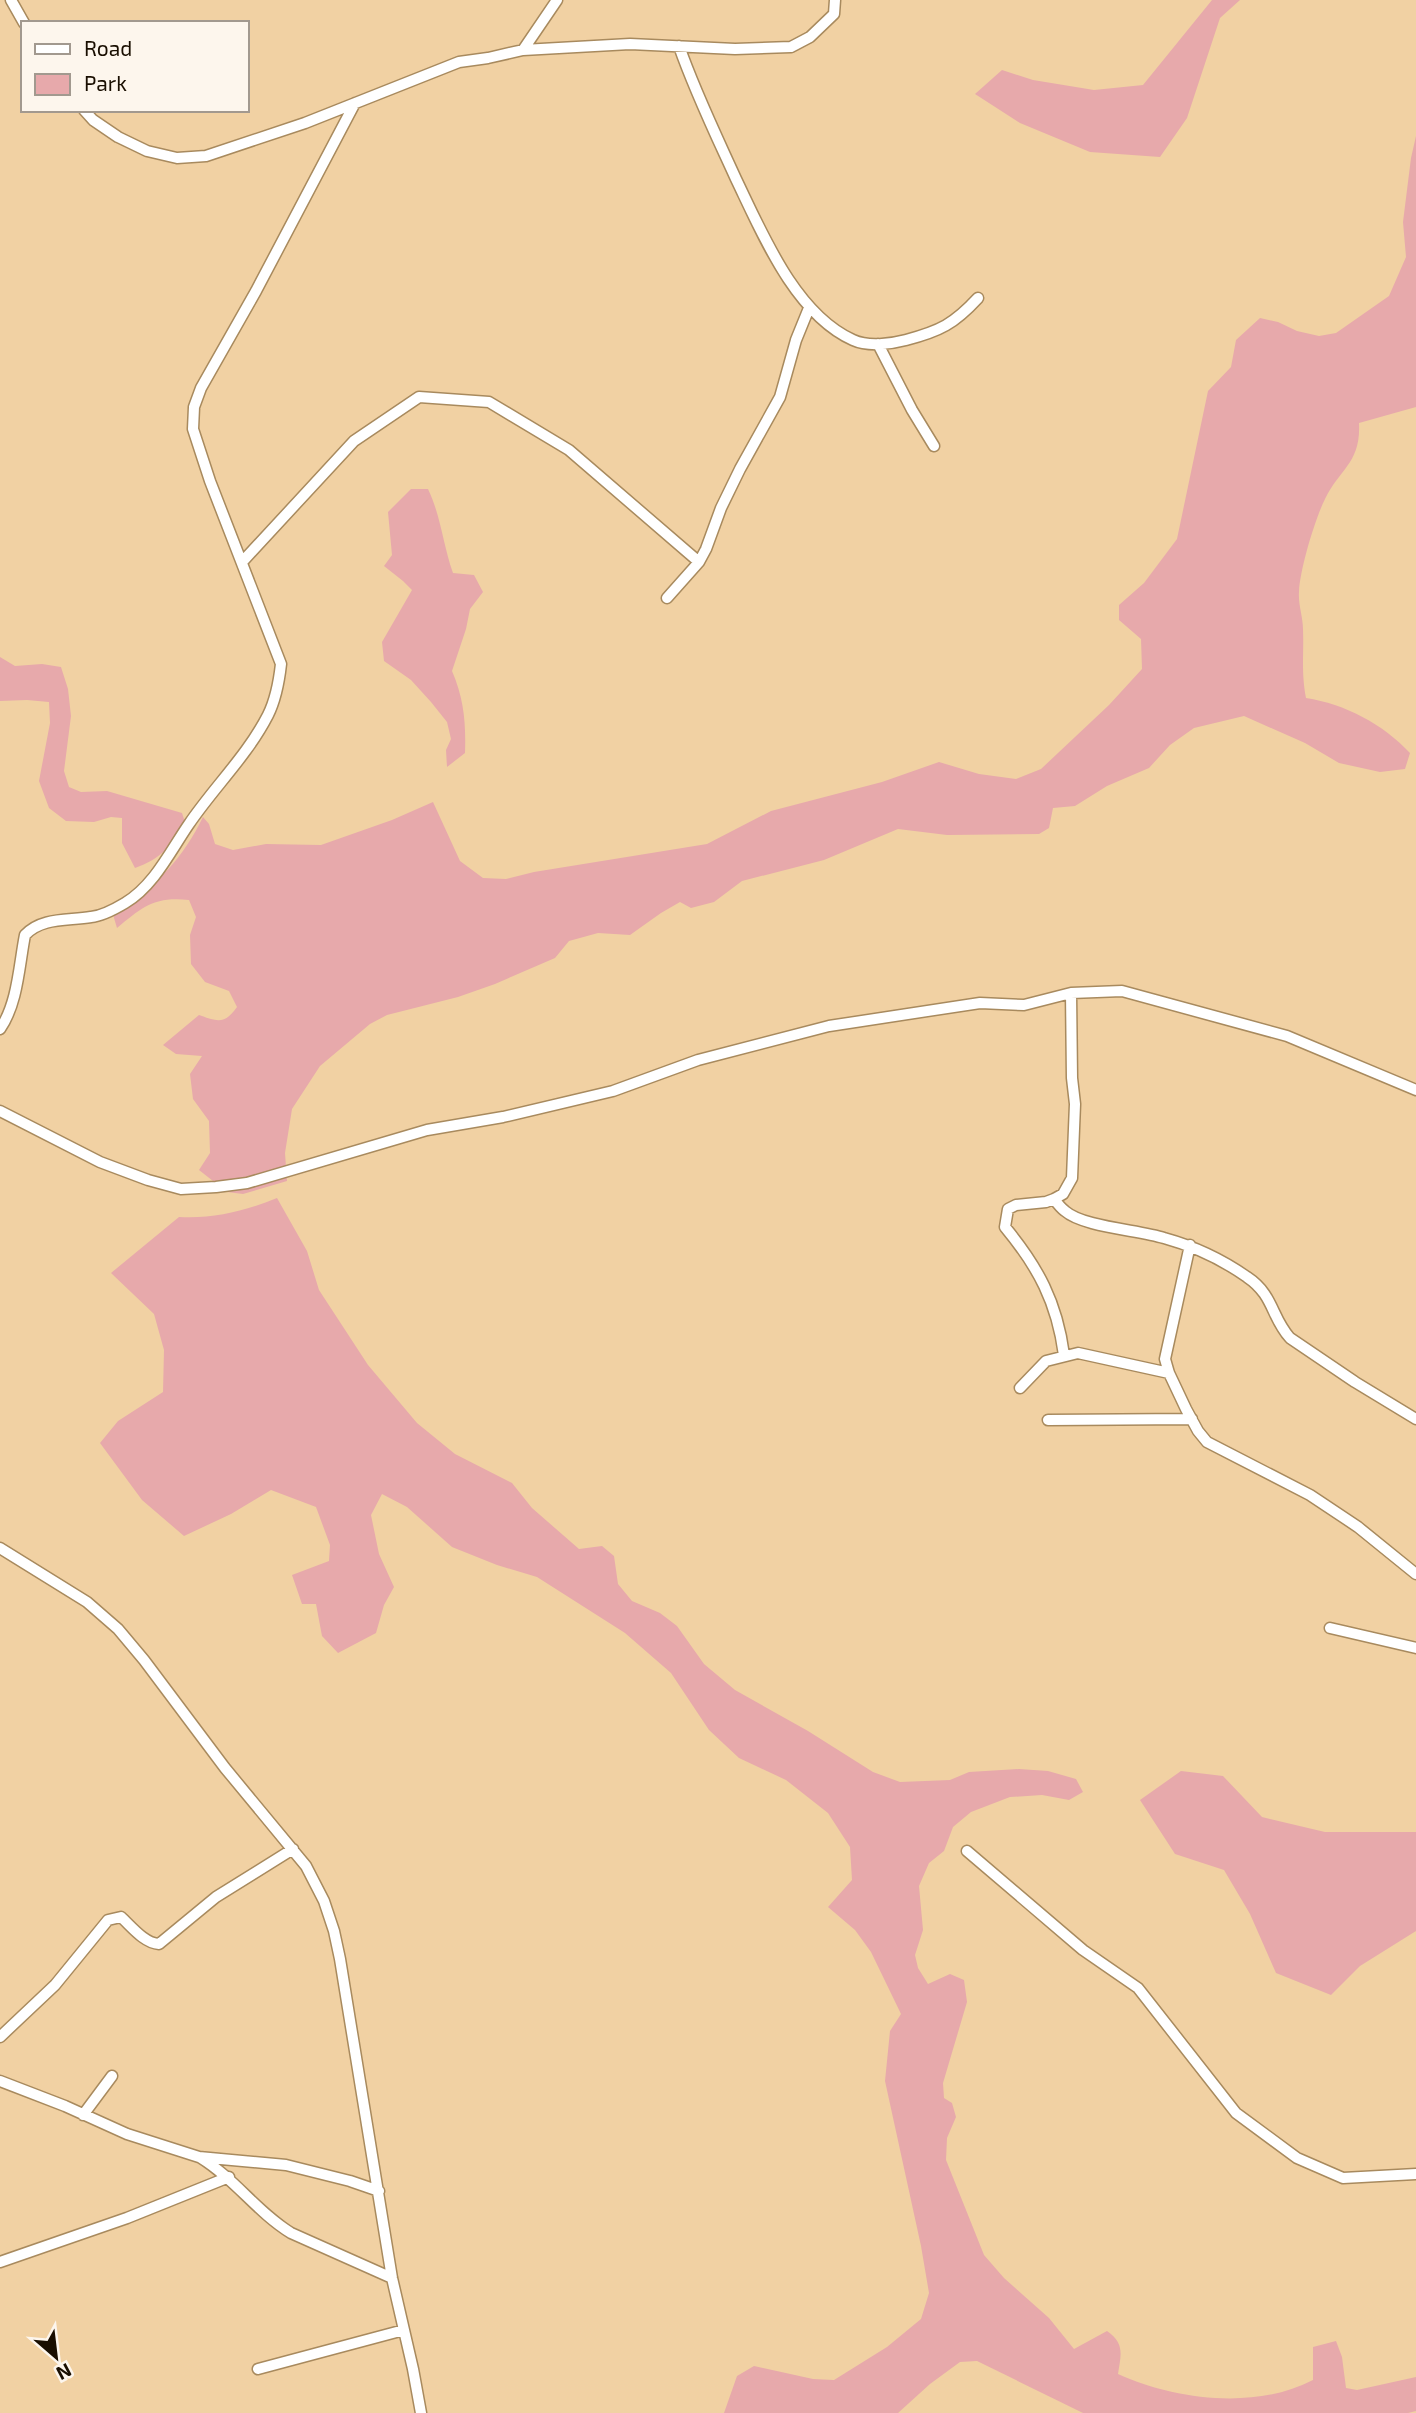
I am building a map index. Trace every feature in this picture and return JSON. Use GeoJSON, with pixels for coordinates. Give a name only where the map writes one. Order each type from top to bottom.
{"type":"FeatureCollection","features":[{"type":"Feature","properties":{"kind":"street"},"geometry":{"type":"LineString","coordinates":[[11,0],[23,21]]}},
{"type":"Feature","properties":{"kind":"street"},"geometry":{"type":"LineString","coordinates":[[523,50],[557,0]]}},
{"type":"Feature","properties":{"kind":"street"},"geometry":{"type":"LineString","coordinates":[[86,112],[118,137],[147,151],[177,158],[206,156],[305,123],[459,62],[523,50],[630,44],[735,49],[792,47],[810,37],[829,20],[834,14],[835,0]]}},
{"type":"Feature","properties":{"kind":"street"},"geometry":{"type":"LineString","coordinates":[[679,46],[693,89],[781,267],[809,308],[823,322],[855,342],[898,342],[936,332],[962,315],[978,298]]}},
{"type":"Feature","properties":{"kind":"street"},"geometry":{"type":"LineString","coordinates":[[0,1029],[10,1012],[25,935],[43,923],[94,917],[128,902],[175,847],[188,825],[228,775],[268,716],[279,689],[281,664],[193,429],[194,407],[201,388],[256,291],[355,103]]}},
{"type":"Feature","properties":{"kind":"street"},"geometry":{"type":"LineString","coordinates":[[667,598],[699,562],[712,536],[721,508],[740,469],[780,397],[796,340],[809,308]]}},
{"type":"Feature","properties":{"kind":"street"},"geometry":{"type":"LineString","coordinates":[[878,344],[934,446]]}},
{"type":"Feature","properties":{"kind":"street"},"geometry":{"type":"LineString","coordinates":[[243,561],[354,441],[419,397],[489,402],[569,450],[699,562]]}},
{"type":"Feature","properties":{"kind":"street"},"geometry":{"type":"LineString","coordinates":[[0,1111],[100,1163],[148,1180],[181,1189],[247,1183],[426,1130],[503,1117],[613,1091],[698,1060],[829,1026],[980,1003],[1024,1005],[1071,993],[1122,991],[1287,1035],[1416,1090]]}},
{"type":"Feature","properties":{"kind":"street"},"geometry":{"type":"LineString","coordinates":[[1063,1355],[1060,1324],[1042,1281],[1027,1253],[1005,1227],[1005,1217],[1008,1209],[1016,1205],[1054,1199],[1063,1194],[1072,1178],[1075,1104],[1071,993]]}},
{"type":"Feature","properties":{"kind":"street"},"geometry":{"type":"LineString","coordinates":[[1054,1199],[1072,1216],[1190,1245],[1247,1276],[1264,1290],[1283,1330],[1290,1338],[1416,1419]]}},
{"type":"Feature","properties":{"kind":"street"},"geometry":{"type":"LineString","coordinates":[[1190,1245],[1165,1359],[1192,1419],[1208,1442],[1310,1495],[1357,1527],[1416,1574]]}},
{"type":"Feature","properties":{"kind":"street"},"geometry":{"type":"LineString","coordinates":[[1020,1388],[1046,1361],[1078,1353],[1169,1373]]}},
{"type":"Feature","properties":{"kind":"street"},"geometry":{"type":"LineString","coordinates":[[1048,1420],[1192,1419]]}},
{"type":"Feature","properties":{"kind":"street"},"geometry":{"type":"LineString","coordinates":[[0,1548],[87,1602],[118,1629],[225,1768],[293,1849],[316,1884],[334,1931],[392,2278],[421,2413]]}},
{"type":"Feature","properties":{"kind":"street"},"geometry":{"type":"LineString","coordinates":[[1330,1628],[1416,1648]]}},
{"type":"Feature","properties":{"kind":"street"},"geometry":{"type":"LineString","coordinates":[[0,2037],[55,1985],[108,1920],[115,1916],[121,1917],[143,1937],[153,1944],[159,1944],[216,1897],[293,1849]]}},
{"type":"Feature","properties":{"kind":"street"},"geometry":{"type":"LineString","coordinates":[[967,1851],[1083,1950],[1138,1988],[1236,2113],[1297,2158],[1343,2178],[1416,2174]]}},
{"type":"Feature","properties":{"kind":"street"},"geometry":{"type":"LineString","coordinates":[[83,2115],[112,2076]]}},
{"type":"Feature","properties":{"kind":"street"},"geometry":{"type":"LineString","coordinates":[[0,2081],[127,2134],[199,2157],[286,2165],[379,2191]]}},
{"type":"Feature","properties":{"kind":"street"},"geometry":{"type":"LineString","coordinates":[[199,2157],[229,2177],[254,2204],[284,2228],[392,2278]]}},
{"type":"Feature","properties":{"kind":"street"},"geometry":{"type":"LineString","coordinates":[[0,2262],[116,2222],[229,2177]]}},
{"type":"Feature","properties":{"kind":"street"},"geometry":{"type":"LineString","coordinates":[[258,2369],[404,2330]]}},
{"type":"Feature","properties":{"kind":"green space"},"geometry":{"type":"Polygon","coordinates":[[[1212,0],[1240,0],[1220,18],[1187,118],[1160,157],[1090,152],[1020,123],[975,94],[1002,70],[1033,80],[1094,90],[1143,85],[1212,0]]]}},
{"type":"Feature","properties":{"kind":"green space"},"geometry":{"type":"Polygon","coordinates":[[[1416,136],[1416,407],[1359,423],[1357,447],[1331,488],[1317,519],[1305,558],[1299,597],[1303,624],[1306,698],[1349,710],[1376,724],[1410,753],[1405,769],[1380,772],[1339,763],[1305,743],[1244,716],[1194,728],[1170,745],[1149,768],[1107,786],[1075,806],[1053,808],[1049,828],[1039,834],[947,835],[898,829],[824,860],[742,881],[714,902],[691,908],[680,902],[630,935],[598,933],[569,941],[555,958],[495,984],[458,997],[387,1015],[370,1024],[320,1066],[292,1109],[285,1153],[287,1181],[243,1194],[227,1192],[199,1170],[210,1153],[209,1121],[193,1099],[190,1074],[202,1056],[176,1054],[163,1045],[199,1015],[221,1020],[237,1007],[229,991],[205,982],[191,964],[190,935],[196,917],[189,900],[167,900],[150,905],[117,928],[114,907],[143,892],[167,871],[187,845],[203,817],[209,824],[215,844],[233,850],[266,844],[321,845],[392,820],[433,802],[460,861],[483,878],[506,879],[707,844],[771,811],[882,782],[939,762],[979,774],[1016,779],[1041,769],[1109,705],[1142,669],[1141,639],[1119,620],[1119,605],[1144,583],[1177,539],[1208,391],[1231,367],[1236,340],[1260,318],[1319,336],[1336,333],[1389,296],[1406,257],[1403,222],[1416,136]]]}},
{"type":"Feature","properties":{"kind":"green space"},"geometry":{"type":"Polygon","coordinates":[[[411,489],[428,489],[453,573],[474,575],[483,592],[470,609],[452,671],[463,711],[465,753],[447,767],[446,750],[451,739],[447,722],[411,680],[384,661],[382,642],[412,590],[384,566],[392,555],[388,512],[411,489]]]}},
{"type":"Feature","properties":{"kind":"green space"},"geometry":{"type":"Polygon","coordinates":[[[0,657],[15,666],[42,664],[61,667],[68,689],[71,716],[64,771],[69,787],[81,792],[107,791],[182,813],[185,822],[159,856],[135,868],[122,843],[122,818],[111,817],[94,822],[66,821],[49,808],[39,781],[50,723],[49,702],[0,701],[0,657]]]}},
{"type":"Feature","properties":{"kind":"green space"},"geometry":{"type":"Polygon","coordinates":[[[277,1198],[307,1251],[319,1290],[368,1365],[417,1423],[455,1454],[512,1483],[532,1508],[579,1549],[602,1546],[614,1556],[618,1584],[632,1601],[660,1613],[677,1626],[704,1664],[735,1690],[873,1772],[900,1782],[950,1780],[969,1772],[1019,1769],[1048,1771],[1076,1779],[1083,1792],[1069,1800],[1042,1795],[1010,1797],[971,1812],[953,1827],[944,1851],[929,1863],[919,1886],[923,1930],[915,1955],[918,1968],[928,1984],[950,1974],[964,1980],[967,2002],[943,2083],[944,2098],[952,2103],[956,2117],[947,2138],[946,2160],[984,2255],[1004,2278],[1049,2318],[1074,2349],[1107,2331],[1119,2345],[1121,2355],[1118,2374],[1140,2383],[1216,2398],[1266,2395],[1313,2380],[1313,2347],[1336,2341],[1342,2357],[1346,2388],[1357,2390],[1416,2377],[1416,2411],[1083,2413],[977,2361],[960,2362],[898,2413],[724,2413],[737,2376],[754,2366],[813,2379],[834,2380],[887,2347],[921,2319],[929,2293],[885,2081],[890,2031],[901,2014],[871,1952],[855,1930],[828,1907],[852,1880],[850,1847],[828,1813],[786,1780],[739,1758],[709,1730],[671,1673],[625,1633],[537,1577],[452,1547],[407,1507],[382,1494],[371,1515],[379,1554],[394,1587],[384,1605],[376,1633],[338,1653],[322,1636],[316,1604],[302,1604],[292,1575],[329,1561],[330,1545],[316,1507],[271,1490],[231,1514],[184,1536],[142,1500],[100,1443],[118,1421],[163,1392],[164,1350],[154,1314],[111,1273],[179,1217],[229,1213],[277,1198]]]}},
{"type":"Feature","properties":{"kind":"green space"},"geometry":{"type":"Polygon","coordinates":[[[1181,1771],[1223,1776],[1262,1817],[1325,1832],[1416,1832],[1416,1931],[1360,1966],[1331,1995],[1276,1973],[1250,1914],[1224,1870],[1175,1854],[1140,1800],[1181,1771]]]}}]}
